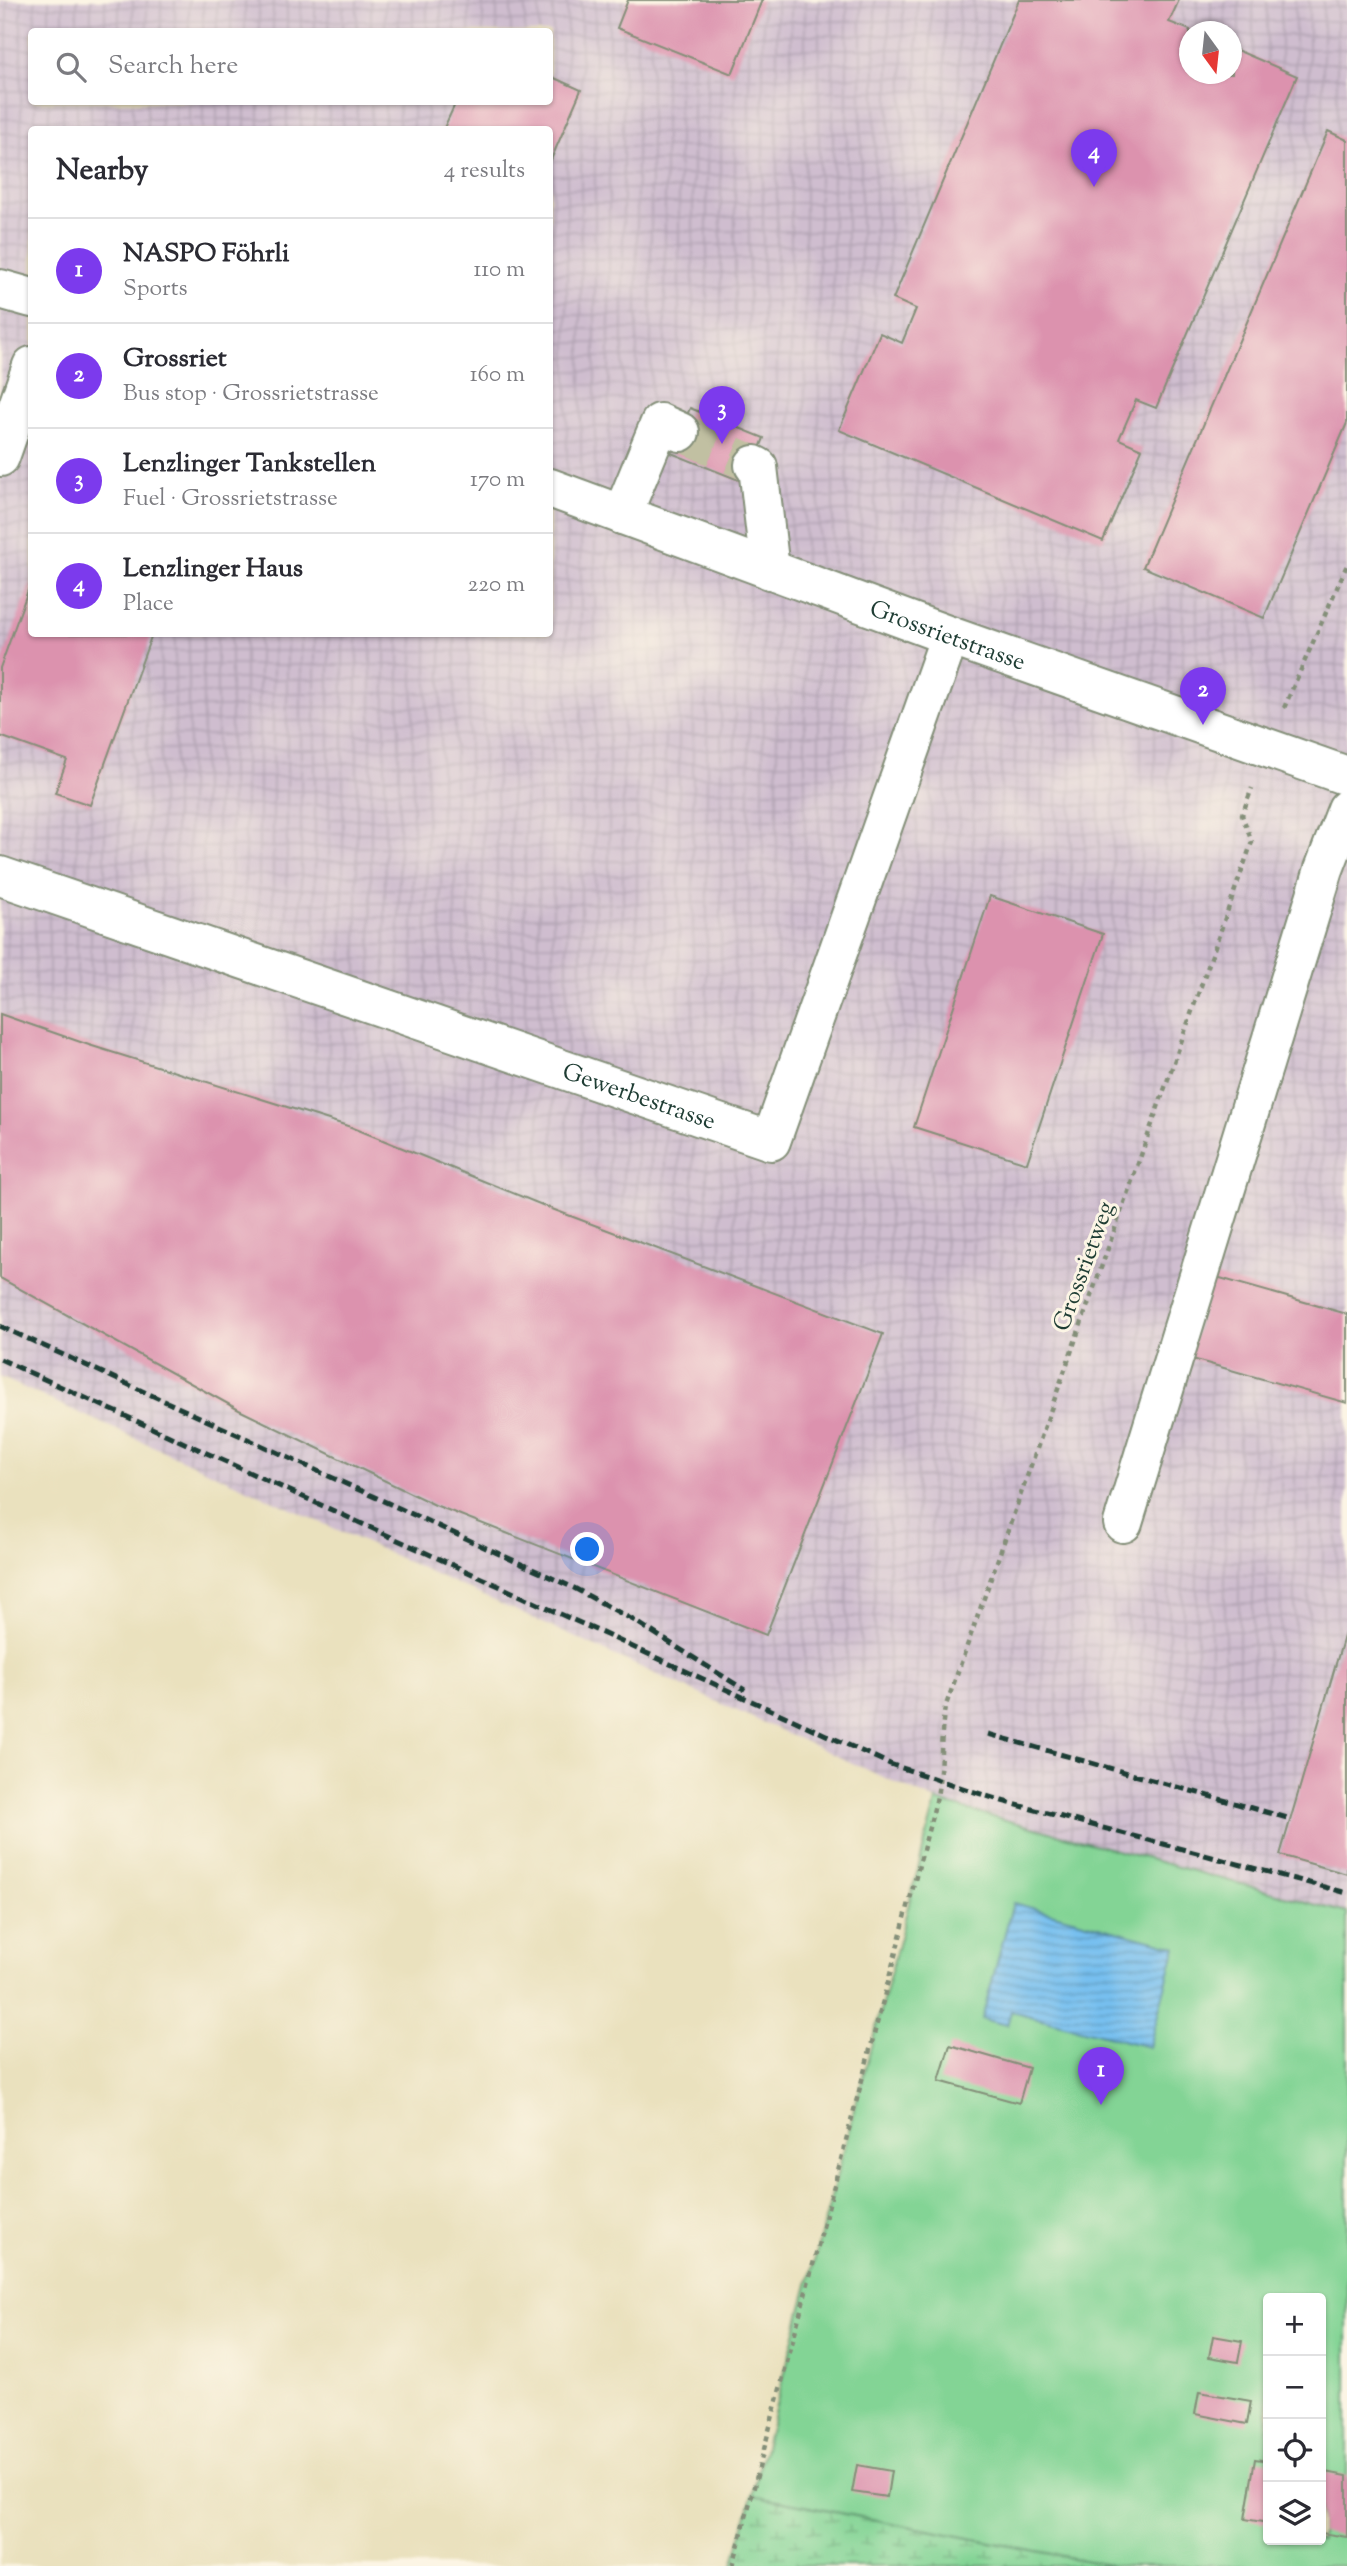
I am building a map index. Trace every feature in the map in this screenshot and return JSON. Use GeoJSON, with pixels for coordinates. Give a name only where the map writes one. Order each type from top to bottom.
{"type":"FeatureCollection","features":[{"type":"Feature","properties":{"kind":"street"},"geometry":{"type":"LineString","coordinates":[[0,289],[28,297]]}},
{"type":"Feature","properties":{"kind":"street"},"geometry":{"type":"LineString","coordinates":[[0,457],[28,377]]}},
{"type":"Feature","properties":{"kind":"street"},"geometry":{"type":"LineString","coordinates":[[622,514],[660,423],[680,432]]}},
{"type":"Feature","properties":{"kind":"street"},"geometry":{"type":"LineString","coordinates":[[754,465],[758,467],[770,570]]}},
{"type":"Feature","properties":{"kind":"street","name":"Grossrietstrasse"},"geometry":{"type":"LineString","coordinates":[[553,489],[950,636],[1347,776]]}},
{"type":"Feature","properties":{"kind":"street","name":"Gewerbestrasse"},"geometry":{"type":"LineString","coordinates":[[0,876],[771,1142],[950,636]]}},
{"type":"Feature","properties":{"kind":"street"},"geometry":{"type":"LineString","coordinates":[[1123,1523],[1324,869],[1347,809]]}},
{"type":"Feature","properties":{"kind":"path","name":"Grossrietweg"},"geometry":{"type":"LineString","coordinates":[[733,2566],[936,1801],[940,1782],[940,1738],[945,1708],[1252,842],[1242,815],[1266,748],[1347,565]]}},
{"type":"Feature","properties":{"kind":"shaded area"},"geometry":{"type":"Polygon","coordinates":[[[0,0],[1347,0],[1347,1913],[936,1801],[0,1377],[0,0]]]}},
{"type":"Feature","properties":{"kind":"green space"},"geometry":{"type":"Polygon","coordinates":[[[936,1801],[1347,1913],[1347,2566],[1114,2566],[752,2496],[936,1801]]]}},
{"type":"Feature","properties":{"kind":"green space"},"geometry":{"type":"Polygon","coordinates":[[[752,2496],[1114,2566],[733,2566],[752,2496]]]}},
{"type":"Feature","properties":{"kind":"water"},"geometry":{"type":"Polygon","coordinates":[[[1013,1903],[1176,1947],[1149,2047],[1011,2011],[1007,2025],[982,2019],[1013,1903]]]}},
{"type":"Feature","properties":{"kind":"building"},"geometry":{"type":"Polygon","coordinates":[[[628,0],[762,0],[732,74],[617,28],[628,0]]]}},
{"type":"Feature","properties":{"kind":"building"},"geometry":{"type":"Polygon","coordinates":[[[1019,0],[1179,0],[1169,22],[1179,26],[1179,84],[1242,84],[1242,52],[1297,76],[1156,408],[1136,400],[1119,439],[1142,449],[1103,541],[839,430],[880,333],[902,343],[916,309],[893,299],[1019,0]]]}},
{"type":"Feature","properties":{"kind":"building"},"geometry":{"type":"Polygon","coordinates":[[[553,77],[581,90],[553,155],[553,126],[445,126],[455,105],[553,105],[553,77]]]}},
{"type":"Feature","properties":{"kind":"building"},"geometry":{"type":"Polygon","coordinates":[[[1328,131],[1347,140],[1347,423],[1264,618],[1143,567],[1328,131]]]}},
{"type":"Feature","properties":{"kind":"building"},"geometry":{"type":"Polygon","coordinates":[[[690,408],[764,438],[746,483],[671,453],[690,408]]]}},
{"type":"Feature","properties":{"kind":"building"},"geometry":{"type":"Polygon","coordinates":[[[28,590],[28,637],[151,637],[90,805],[55,793],[67,760],[0,736],[0,668],[28,590]]]}},
{"type":"Feature","properties":{"kind":"building"},"geometry":{"type":"Polygon","coordinates":[[[990,896],[1103,934],[1027,1163],[914,1127],[990,896]]]}},
{"type":"Feature","properties":{"kind":"building"},"geometry":{"type":"Polygon","coordinates":[[[0,1014],[89,1045],[351,1127],[552,1209],[883,1334],[766,1635],[435,1505],[239,1410],[0,1278],[0,1014]]]}},
{"type":"Feature","properties":{"kind":"building"},"geometry":{"type":"Polygon","coordinates":[[[1213,1276],[1347,1314],[1347,1403],[1189,1358],[1213,1276]]]}},
{"type":"Feature","properties":{"kind":"building"},"geometry":{"type":"Polygon","coordinates":[[[1347,1626],[1347,1874],[1280,1855],[1347,1626]]]}},
{"type":"Feature","properties":{"kind":"building"},"geometry":{"type":"Polygon","coordinates":[[[950,2045],[1029,2068],[1019,2103],[939,2081],[950,2045]]]}},
{"type":"Feature","properties":{"kind":"building"},"geometry":{"type":"Polygon","coordinates":[[[1213,2336],[1242,2341],[1238,2362],[1209,2357],[1213,2336]]]}},
{"type":"Feature","properties":{"kind":"building"},"geometry":{"type":"Polygon","coordinates":[[[1199,2392],[1251,2401],[1247,2424],[1195,2414],[1199,2392]]]}},
{"type":"Feature","properties":{"kind":"building"},"geometry":{"type":"Polygon","coordinates":[[[1255,2459],[1263,2460],[1263,2522],[1245,2519],[1255,2459]]]}},
{"type":"Feature","properties":{"kind":"building"},"geometry":{"type":"Polygon","coordinates":[[[857,2465],[891,2471],[887,2497],[852,2492],[857,2465]]]}},
{"type":"Feature","properties":{"kind":"building"},"geometry":{"type":"Polygon","coordinates":[[[1326,2472],[1347,2476],[1347,2537],[1326,2534],[1326,2472]]]}},
{"type":"Feature","properties":{"kind":"tunnel"},"geometry":{"type":"LineString","coordinates":[[680,432],[754,465]]}},
{"type":"Feature","properties":{"kind":"railway"},"geometry":{"type":"LineString","coordinates":[[0,1326],[574,1588],[635,1621],[745,1690]]}},
{"type":"Feature","properties":{"kind":"railway"},"geometry":{"type":"LineString","coordinates":[[0,1359],[890,1764],[1002,1801],[1347,1893]]}},
{"type":"Feature","properties":{"kind":"railway"},"geometry":{"type":"LineString","coordinates":[[988,1734],[1291,1819]]}},
{"type":"Feature","properties":{"kind":"place","name":"Lenzlinger Haus"},"geometry":{"type":"Point","coordinates":[1094,187]}},
{"type":"Feature","properties":{"kind":"place","name":"Lenzlinger Tankstellen"},"geometry":{"type":"Point","coordinates":[722,444]}},
{"type":"Feature","properties":{"kind":"place","name":"Grossriet"},"geometry":{"type":"Point","coordinates":[1203,725]}},
{"type":"Feature","properties":{"kind":"place","name":"NASPO Föhrli"},"geometry":{"type":"Point","coordinates":[1101,2105]}}]}
